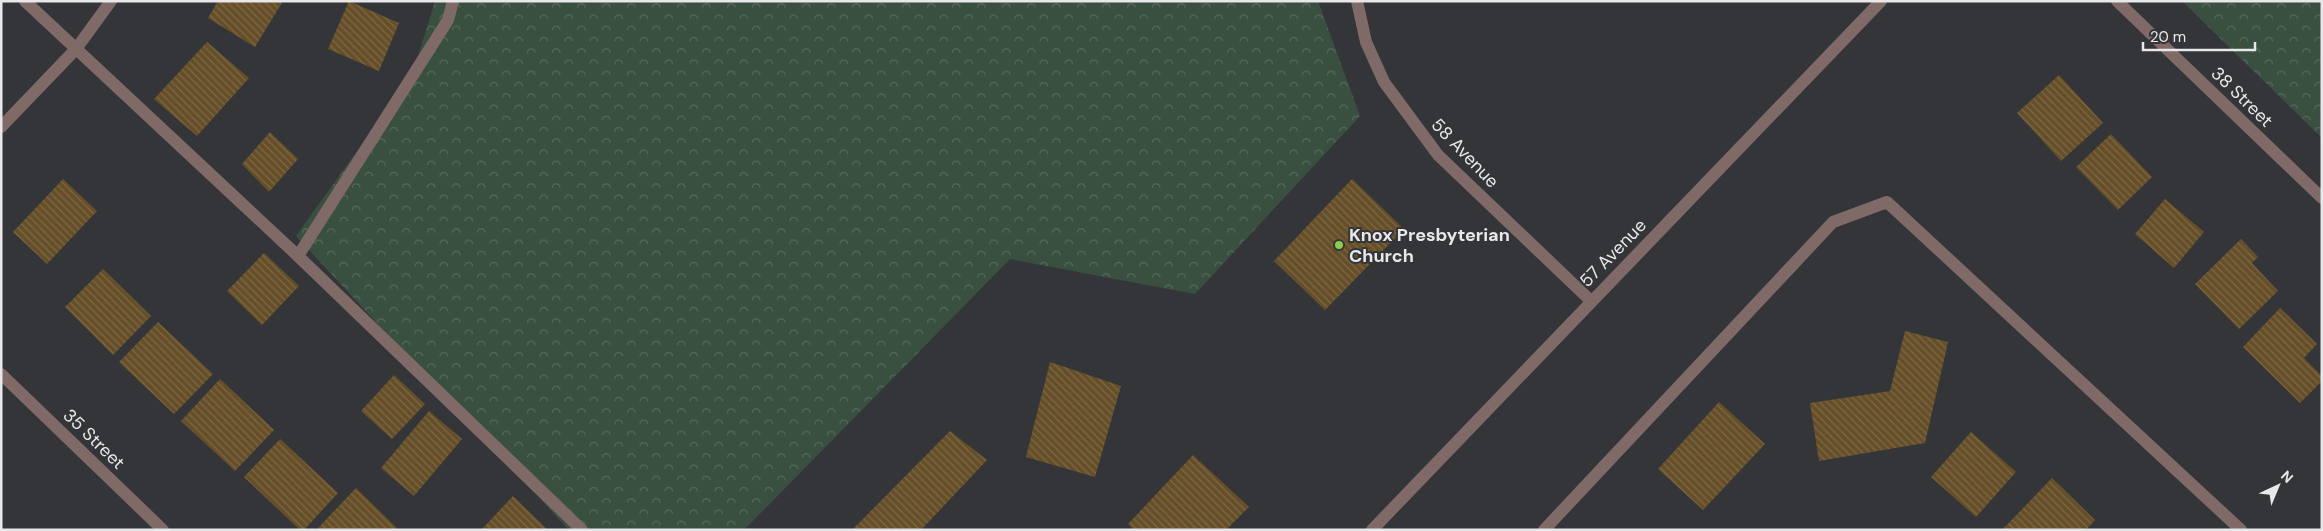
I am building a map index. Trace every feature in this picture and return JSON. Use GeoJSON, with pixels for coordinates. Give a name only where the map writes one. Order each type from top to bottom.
{"type":"FeatureCollection","features":[{"type":"Feature","properties":{"kind":"street"},"geometry":{"type":"LineString","coordinates":[[25,1],[298,256],[582,530]]}},
{"type":"Feature","properties":{"kind":"street"},"geometry":{"type":"LineString","coordinates":[[1,127],[76,49],[111,1]]}},
{"type":"Feature","properties":{"kind":"street"},"geometry":{"type":"LineString","coordinates":[[298,256],[448,20],[453,1]]}},
{"type":"Feature","properties":{"kind":"street","name":"58 Avenue"},"geometry":{"type":"LineString","coordinates":[[1357,1],[1366,42],[1384,82],[1432,148],[1591,301]]}},
{"type":"Feature","properties":{"kind":"street","name":"57 Avenue"},"geometry":{"type":"LineString","coordinates":[[1372,530],[1881,1]]}},
{"type":"Feature","properties":{"kind":"street","name":"38 Street"},"geometry":{"type":"LineString","coordinates":[[2117,1],[2322,198]]}},
{"type":"Feature","properties":{"kind":"street"},"geometry":{"type":"LineString","coordinates":[[1544,530],[1833,222],[1887,202],[2241,530]]}},
{"type":"Feature","properties":{"kind":"street","name":"35 Street"},"geometry":{"type":"LineString","coordinates":[[1,374],[163,530]]}},
{"type":"Feature","properties":{"kind":"green space"},"geometry":{"type":"Polygon","coordinates":[[[435,1],[1318,1],[1360,116],[1195,294],[1010,259],[744,530],[569,530],[296,236],[413,73],[435,1]]]}},
{"type":"Feature","properties":{"kind":"green space"},"geometry":{"type":"Polygon","coordinates":[[[2182,1],[2322,1],[2322,138],[2182,1]]]}},
{"type":"Feature","properties":{"kind":"building"},"geometry":{"type":"Polygon","coordinates":[[[218,1],[283,1],[255,47],[208,18],[218,1]]]}},
{"type":"Feature","properties":{"kind":"building"},"geometry":{"type":"Polygon","coordinates":[[[349,1],[399,23],[379,71],[328,49],[349,1]]]}},
{"type":"Feature","properties":{"kind":"building"},"geometry":{"type":"Polygon","coordinates":[[[207,42],[249,78],[197,136],[154,99],[207,42]]]}},
{"type":"Feature","properties":{"kind":"building"},"geometry":{"type":"Polygon","coordinates":[[[2059,75],[2103,123],[2061,161],[2017,113],[2059,75]]]}},
{"type":"Feature","properties":{"kind":"building"},"geometry":{"type":"Polygon","coordinates":[[[270,132],[298,159],[269,192],[242,164],[270,132]]]}},
{"type":"Feature","properties":{"kind":"building"},"geometry":{"type":"Polygon","coordinates":[[[2111,134],[2152,177],[2118,210],[2076,167],[2111,134]]]}},
{"type":"Feature","properties":{"kind":"building"},"geometry":{"type":"Polygon","coordinates":[[[63,179],[97,211],[47,264],[13,232],[63,179]]]}},
{"type":"Feature","properties":{"kind":"building","name":"Knox Presbyterian Church"},"geometry":{"type":"Polygon","coordinates":[[[1352,179],[1404,229],[1325,310],[1274,261],[1352,179]]]}},
{"type":"Feature","properties":{"kind":"building"},"geometry":{"type":"Polygon","coordinates":[[[2165,199],[2204,232],[2174,268],[2135,234],[2165,199]]]}},
{"type":"Feature","properties":{"kind":"building"},"geometry":{"type":"Polygon","coordinates":[[[2241,239],[2258,257],[2252,263],[2278,291],[2239,329],[2195,284],[2241,239]]]}},
{"type":"Feature","properties":{"kind":"building"},"geometry":{"type":"Polygon","coordinates":[[[264,253],[299,286],[262,325],[227,291],[264,253]]]}},
{"type":"Feature","properties":{"kind":"building"},"geometry":{"type":"Polygon","coordinates":[[[103,269],[151,316],[113,355],[65,307],[103,269]]]}},
{"type":"Feature","properties":{"kind":"building"},"geometry":{"type":"Polygon","coordinates":[[[2280,308],[2317,344],[2304,358],[2322,376],[2322,381],[2300,403],[2243,347],[2280,308]]]}},
{"type":"Feature","properties":{"kind":"building"},"geometry":{"type":"Polygon","coordinates":[[[158,322],[213,374],[174,414],[119,362],[158,322]]]}},
{"type":"Feature","properties":{"kind":"building"},"geometry":{"type":"Polygon","coordinates":[[[1905,331],[1948,342],[1925,443],[1819,461],[1810,403],[1890,391],[1905,331]]]}},
{"type":"Feature","properties":{"kind":"building"},"geometry":{"type":"Polygon","coordinates":[[[1050,362],[1121,386],[1095,477],[1026,457],[1050,362]]]}},
{"type":"Feature","properties":{"kind":"building"},"geometry":{"type":"Polygon","coordinates":[[[394,375],[425,404],[392,439],[361,411],[394,375]]]}},
{"type":"Feature","properties":{"kind":"building"},"geometry":{"type":"Polygon","coordinates":[[[220,379],[274,430],[235,471],[181,421],[220,379]]]}},
{"type":"Feature","properties":{"kind":"building"},"geometry":{"type":"Polygon","coordinates":[[[1719,402],[1765,444],[1703,510],[1658,469],[1719,402]]]}},
{"type":"Feature","properties":{"kind":"building"},"geometry":{"type":"Polygon","coordinates":[[[429,411],[462,439],[414,496],[381,468],[429,411]]]}},
{"type":"Feature","properties":{"kind":"building"},"geometry":{"type":"Polygon","coordinates":[[[950,431],[987,460],[921,530],[852,530],[950,431]]]}},
{"type":"Feature","properties":{"kind":"building"},"geometry":{"type":"Polygon","coordinates":[[[1971,432],[2016,472],[1976,517],[1931,477],[1971,432]]]}},
{"type":"Feature","properties":{"kind":"building"},"geometry":{"type":"Polygon","coordinates":[[[280,439],[338,493],[304,530],[300,530],[244,477],[280,439]]]}},
{"type":"Feature","properties":{"kind":"building"},"geometry":{"type":"Polygon","coordinates":[[[1193,455],[1249,507],[1226,530],[1134,530],[1128,524],[1193,455]]]}},
{"type":"Feature","properties":{"kind":"building"},"geometry":{"type":"Polygon","coordinates":[[[2052,478],[2095,520],[2086,530],[2002,530],[2052,478]]]}},
{"type":"Feature","properties":{"kind":"building"},"geometry":{"type":"Polygon","coordinates":[[[356,488],[399,530],[320,530],[318,528],[356,488]]]}},
{"type":"Feature","properties":{"kind":"building"},"geometry":{"type":"Polygon","coordinates":[[[513,496],[548,530],[481,530],[513,496]]]}},
{"type":"Feature","properties":{"kind":"place","name":"Knox Presbyterian Church"},"geometry":{"type":"Point","coordinates":[1339,245]}}]}
